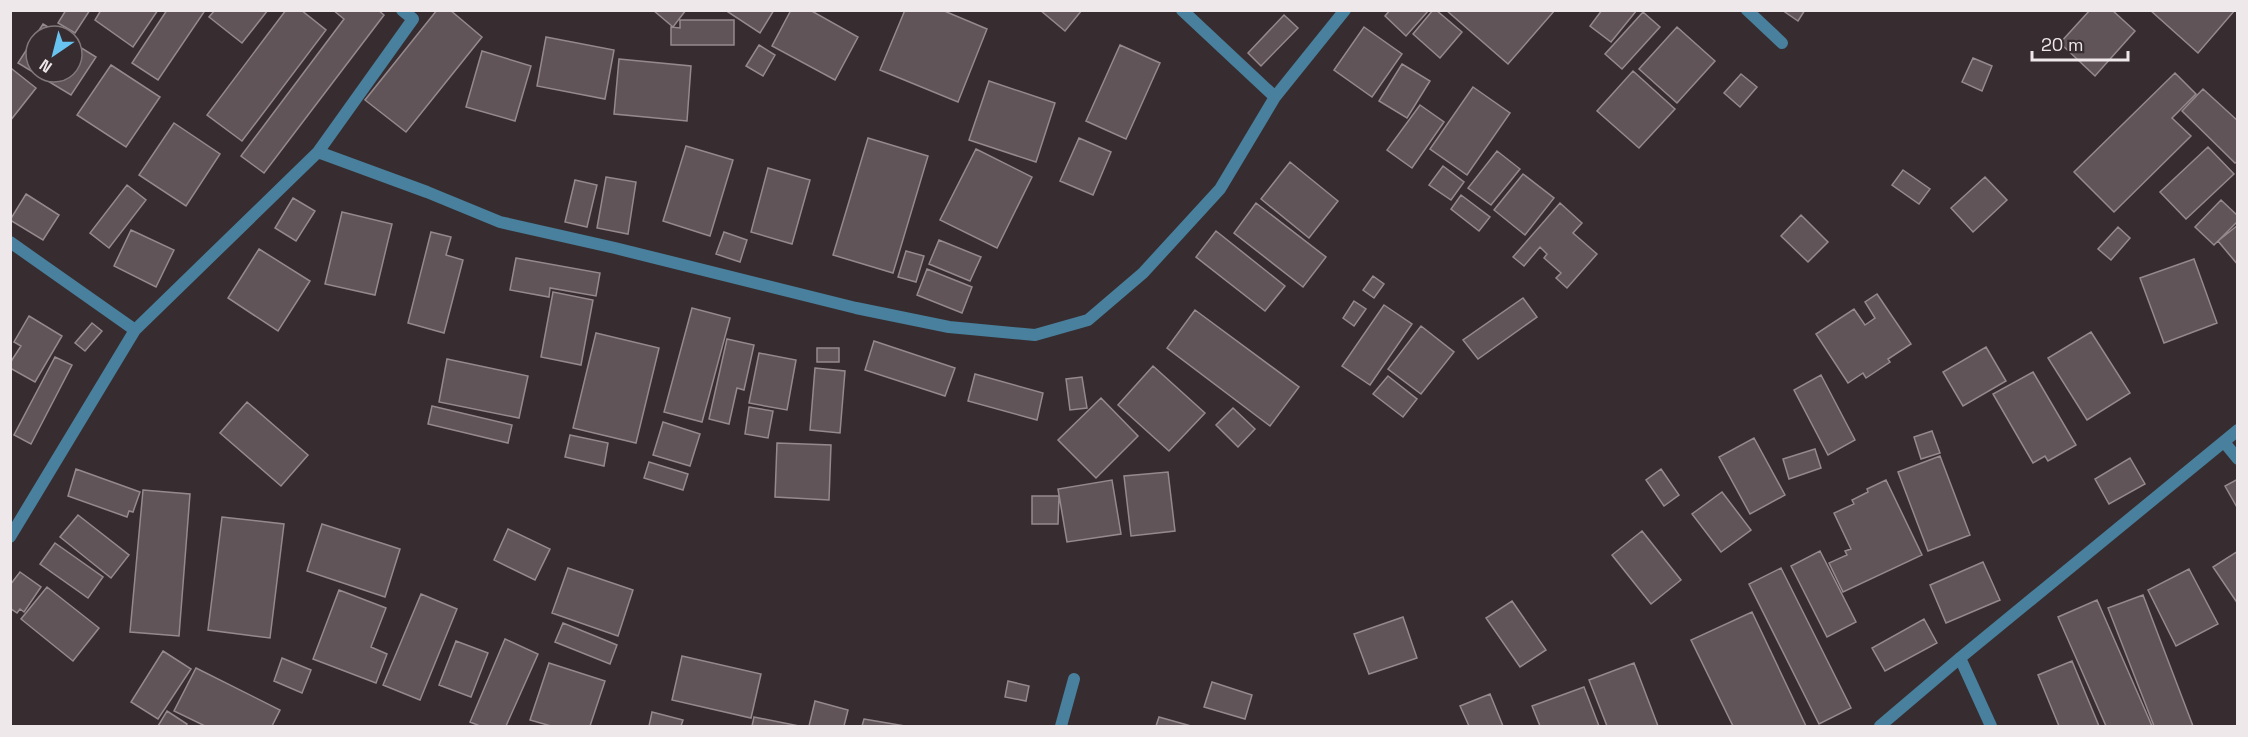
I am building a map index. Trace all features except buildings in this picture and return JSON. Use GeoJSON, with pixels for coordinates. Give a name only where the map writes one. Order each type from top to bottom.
{"type":"FeatureCollection","features":[{"type":"Feature","properties":{"kind":"street"},"geometry":{"type":"LineString","coordinates":[[10,537],[135,330],[318,152],[413,19],[402,10]]}},
{"type":"Feature","properties":{"kind":"street"},"geometry":{"type":"LineString","coordinates":[[1182,10],[1275,97]]}},
{"type":"Feature","properties":{"kind":"street"},"geometry":{"type":"LineString","coordinates":[[318,152],[500,222],[615,248],[855,308],[949,327],[1035,335],[1088,320],[1143,273],[1220,189],[1275,97],[1345,10]]}},
{"type":"Feature","properties":{"kind":"street"},"geometry":{"type":"LineString","coordinates":[[1747,10],[1782,43]]}},
{"type":"Feature","properties":{"kind":"street"},"geometry":{"type":"LineString","coordinates":[[10,242],[135,330]]}},
{"type":"Feature","properties":{"kind":"street"},"geometry":{"type":"LineString","coordinates":[[1880,726],[1960,657],[2238,430]]}},
{"type":"Feature","properties":{"kind":"street"},"geometry":{"type":"LineString","coordinates":[[2224,441],[2238,459]]}},
{"type":"Feature","properties":{"kind":"street"},"geometry":{"type":"LineString","coordinates":[[1960,657],[1991,726]]}},
{"type":"Feature","properties":{"kind":"street"},"geometry":{"type":"LineString","coordinates":[[1061,726],[1074,679]]}}]}
